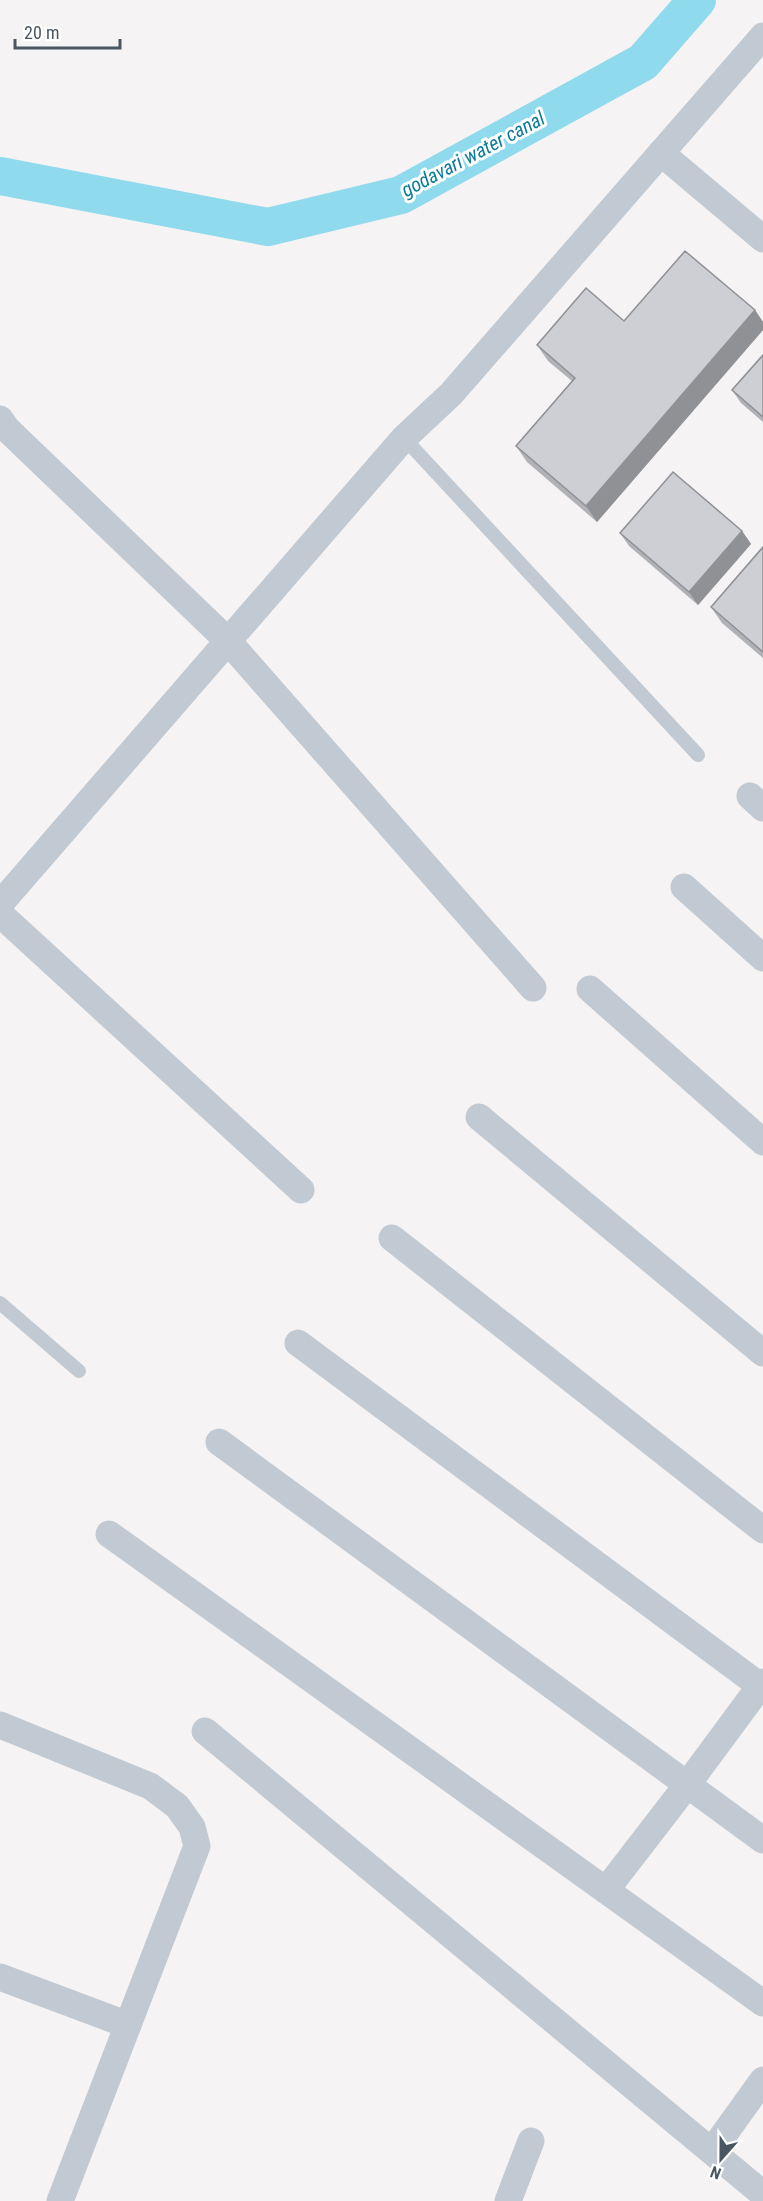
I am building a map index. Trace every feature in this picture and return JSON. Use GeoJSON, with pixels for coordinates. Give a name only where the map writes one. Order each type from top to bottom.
{"type":"FeatureCollection","features":[{"type":"Feature","properties":{"kind":"street"},"geometry":{"type":"LineString","coordinates":[[0,904],[404,438],[451,394],[763,36]]}},
{"type":"Feature","properties":{"kind":"street"},"geometry":{"type":"LineString","coordinates":[[661,153],[763,239]]}},
{"type":"Feature","properties":{"kind":"street"},"geometry":{"type":"LineString","coordinates":[[0,419],[7,429],[227,640],[533,988]]}},
{"type":"Feature","properties":{"kind":"street"},"geometry":{"type":"LineString","coordinates":[[684,887],[763,958]]}},
{"type":"Feature","properties":{"kind":"street"},"geometry":{"type":"LineString","coordinates":[[0,914],[300,1190]]}},
{"type":"Feature","properties":{"kind":"street"},"geometry":{"type":"LineString","coordinates":[[590,989],[763,1142]]}},
{"type":"Feature","properties":{"kind":"street"},"geometry":{"type":"LineString","coordinates":[[479,1117],[763,1353]]}},
{"type":"Feature","properties":{"kind":"street"},"geometry":{"type":"LineString","coordinates":[[392,1238],[763,1530]]}},
{"type":"Feature","properties":{"kind":"street"},"geometry":{"type":"LineString","coordinates":[[298,1343],[762,1685],[606,1890]]}},
{"type":"Feature","properties":{"kind":"street"},"geometry":{"type":"LineString","coordinates":[[219,1442],[763,1840]]}},
{"type":"Feature","properties":{"kind":"street"},"geometry":{"type":"LineString","coordinates":[[109,1534],[763,2003]]}},
{"type":"Feature","properties":{"kind":"street"},"geometry":{"type":"LineString","coordinates":[[0,1725],[150,1786],[177,1806],[192,1827],[197,1846],[60,2201]]}},
{"type":"Feature","properties":{"kind":"street"},"geometry":{"type":"LineString","coordinates":[[205,1731],[763,2194]]}},
{"type":"Feature","properties":{"kind":"street"},"geometry":{"type":"LineString","coordinates":[[0,1977],[128,2025]]}},
{"type":"Feature","properties":{"kind":"street"},"geometry":{"type":"LineString","coordinates":[[712,2151],[763,2080]]}},
{"type":"Feature","properties":{"kind":"street"},"geometry":{"type":"LineString","coordinates":[[508,2201],[531,2141]]}},
{"type":"Feature","properties":{"kind":"lane"},"geometry":{"type":"LineString","coordinates":[[404,438],[698,755]]}},
{"type":"Feature","properties":{"kind":"lane"},"geometry":{"type":"LineString","coordinates":[[0,1303],[80,1371]]}},
{"type":"Feature","properties":{"kind":"building"},"geometry":{"type":"Polygon","coordinates":[[[685,251],[755,310],[586,506],[516,446],[575,378],[537,345],[586,288],[624,321],[685,251]]]}},
{"type":"Feature","properties":{"kind":"building"},"geometry":{"type":"Polygon","coordinates":[[[763,355],[763,417],[732,390],[763,355]]]}},
{"type":"Feature","properties":{"kind":"building"},"geometry":{"type":"Polygon","coordinates":[[[673,472],[742,531],[689,592],[620,533],[673,472]]]}},
{"type":"Feature","properties":{"kind":"building"},"geometry":{"type":"Polygon","coordinates":[[[763,547],[763,652],[711,607],[763,547]]]}},
{"type":"Feature","properties":{"kind":"waterway","name":"godavari water canal"},"geometry":{"type":"LineString","coordinates":[[0,176],[268,227],[401,195],[643,62],[697,0]]}}]}
